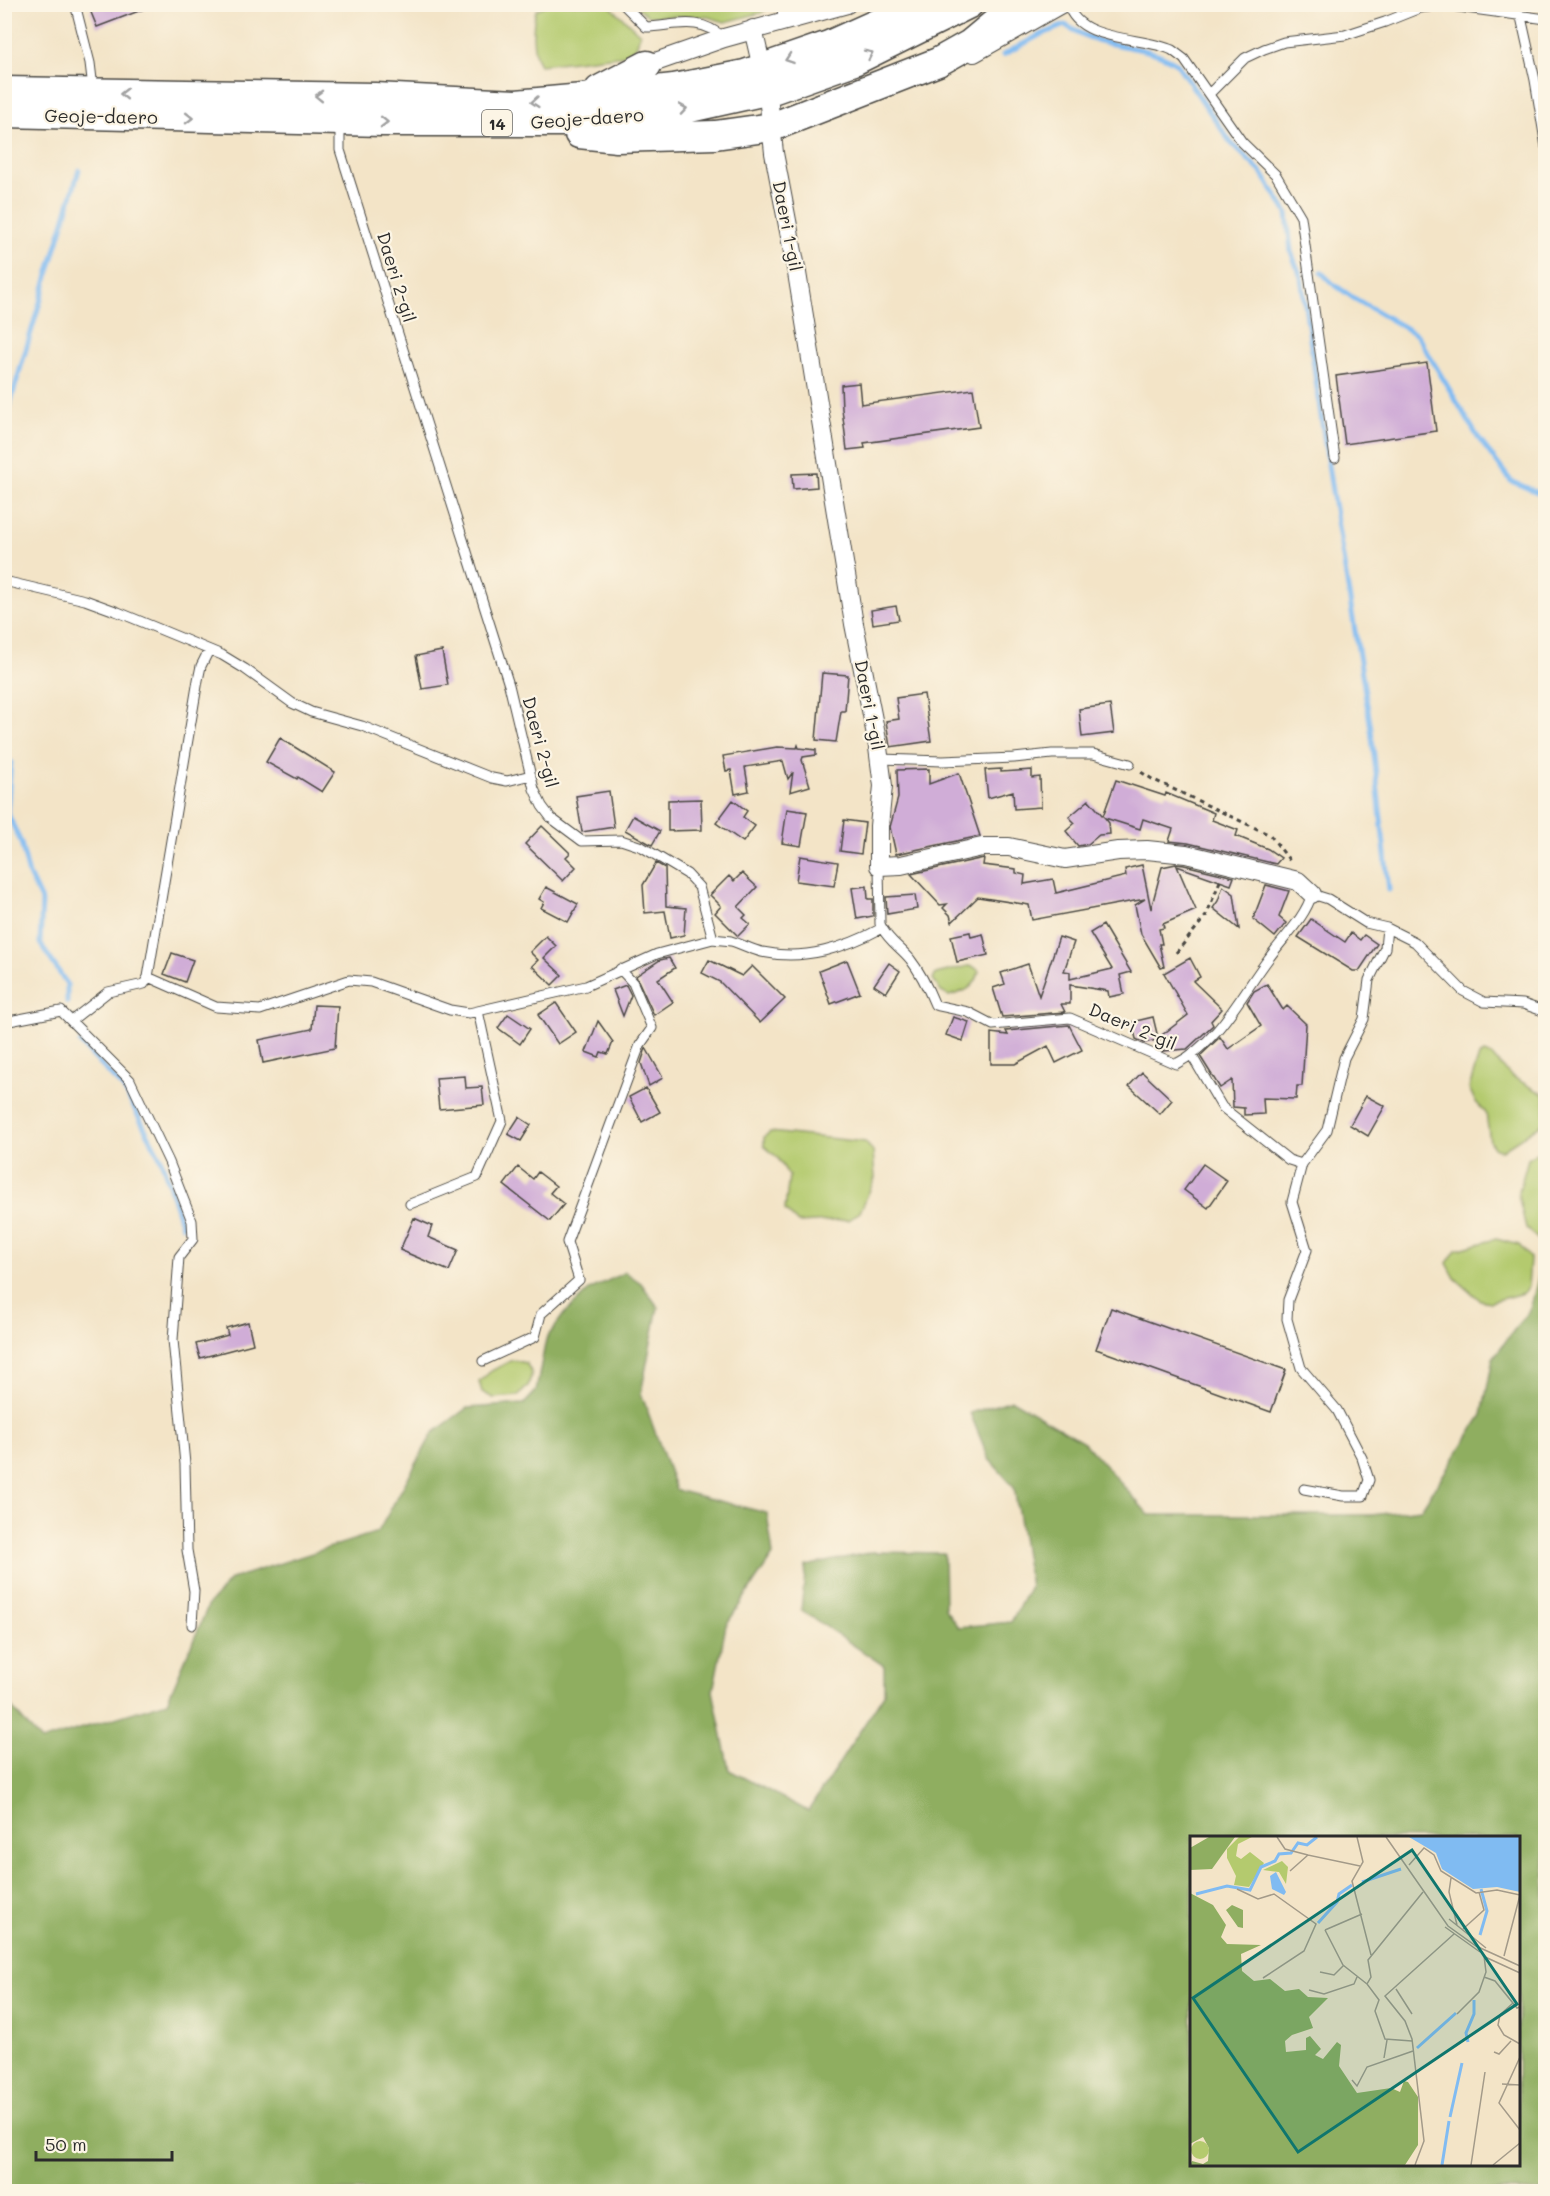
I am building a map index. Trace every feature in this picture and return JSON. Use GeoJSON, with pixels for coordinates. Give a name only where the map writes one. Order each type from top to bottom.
{"type":"FeatureCollection","features":[{"type":"Feature","properties":{"kind":"highway","name":"Geoje-daero"},"geometry":{"type":"LineString","coordinates":[[4,92],[364,97],[516,104],[584,98],[674,88],[745,74],[829,45],[920,4]]}},
{"type":"Feature","properties":{"kind":"highway","name":"Geoje-daero"},"geometry":{"type":"LineString","coordinates":[[4,113],[340,121],[577,122],[685,109],[775,88],[854,61],[969,4]]}},
{"type":"Feature","properties":{"kind":"highway"},"geometry":{"type":"LineString","coordinates":[[539,123],[586,136],[617,138],[715,135],[938,62],[962,48],[1018,4]]}},
{"type":"Feature","properties":{"kind":"highway"},"geometry":{"type":"LineString","coordinates":[[584,98],[647,65]]}},
{"type":"Feature","properties":{"kind":"street"},"geometry":{"type":"LineString","coordinates":[[647,65],[753,29],[782,13],[847,4]]}},
{"type":"Feature","properties":{"kind":"street"},"geometry":{"type":"LineString","coordinates":[[962,48],[972,54],[1061,4]]}},
{"type":"Feature","properties":{"kind":"street"},"geometry":{"type":"LineString","coordinates":[[753,29],[759,55]]}},
{"type":"Feature","properties":{"kind":"street","name":"Daeri 1-gil"},"geometry":{"type":"LineString","coordinates":[[770,116],[774,153],[799,283],[854,624],[880,759],[883,786],[879,826],[879,866]]}},
{"type":"Feature","properties":{"kind":"street"},"geometry":{"type":"LineString","coordinates":[[879,866],[901,865],[982,847],[1009,847],[1065,859],[1118,851],[1147,850],[1186,854],[1298,881],[1312,894]]}},
{"type":"Feature","properties":{"kind":"lane"},"geometry":{"type":"LineString","coordinates":[[75,4],[90,63],[94,93]]}},
{"type":"Feature","properties":{"kind":"lane"},"geometry":{"type":"LineString","coordinates":[[623,4],[646,27],[676,22],[700,24],[717,31],[724,38]]}},
{"type":"Feature","properties":{"kind":"lane"},"geometry":{"type":"LineString","coordinates":[[1068,4],[1070,13],[1082,24],[1098,33],[1171,50],[1184,59],[1242,142],[1276,174],[1301,217],[1335,458]]}},
{"type":"Feature","properties":{"kind":"lane"},"geometry":{"type":"LineString","coordinates":[[1209,94],[1245,58],[1264,49],[1284,42],[1345,35],[1420,8],[1444,5],[1545,20]]}},
{"type":"Feature","properties":{"kind":"lane"},"geometry":{"type":"LineString","coordinates":[[1521,17],[1542,102],[1545,147]]}},
{"type":"Feature","properties":{"kind":"lane","name":"Daeri 2-gil"},"geometry":{"type":"LineString","coordinates":[[340,121],[340,150],[509,685],[534,789],[551,818],[582,841],[621,840],[642,847],[687,874],[699,887],[713,939]]}},
{"type":"Feature","properties":{"kind":"lane"},"geometry":{"type":"LineString","coordinates":[[4,581],[86,600],[209,650],[244,669],[292,703],[310,712],[362,726],[492,778],[507,781],[531,776]]}},
{"type":"Feature","properties":{"kind":"lane"},"geometry":{"type":"LineString","coordinates":[[71,1021],[108,992],[144,984],[148,977],[198,680],[201,666],[209,650]]}},
{"type":"Feature","properties":{"kind":"lane"},"geometry":{"type":"LineString","coordinates":[[880,759],[943,761],[1052,754],[1093,754],[1130,764]]}},
{"type":"Feature","properties":{"kind":"lane"},"geometry":{"type":"LineString","coordinates":[[148,977],[216,1007],[260,1010],[349,980],[371,982],[450,1010],[469,1013],[586,986],[657,954],[713,939],[732,941],[762,952],[795,956],[819,953],[845,945],[882,928],[880,924],[879,866]]}},
{"type":"Feature","properties":{"kind":"lane"},"geometry":{"type":"LineString","coordinates":[[1312,894],[1328,899],[1366,923],[1387,928],[1415,942],[1463,991],[1484,1002],[1523,1004],[1545,1012]]}},
{"type":"Feature","properties":{"kind":"lane","name":"Daeri 2-gil"},"geometry":{"type":"LineString","coordinates":[[882,928],[890,941],[909,957],[924,980],[935,1005],[968,1012],[993,1025],[1070,1018],[1176,1064],[1192,1056],[1229,1017],[1250,983],[1307,910],[1312,894]]}},
{"type":"Feature","properties":{"kind":"lane"},"geometry":{"type":"LineString","coordinates":[[1304,1489],[1343,1496],[1363,1496],[1369,1480],[1362,1458],[1337,1410],[1301,1368],[1287,1319],[1288,1300],[1307,1250],[1292,1202],[1302,1164],[1327,1130],[1344,1058],[1364,1019],[1369,980],[1385,948],[1387,928]]}},
{"type":"Feature","properties":{"kind":"lane"},"geometry":{"type":"LineString","coordinates":[[483,1362],[535,1337],[541,1314],[579,1280],[567,1242],[640,1045],[652,1028],[633,983],[620,969]]}},
{"type":"Feature","properties":{"kind":"lane"},"geometry":{"type":"LineString","coordinates":[[4,1023],[61,1011],[130,1080],[169,1162],[192,1221],[193,1239],[179,1257],[173,1340],[185,1464],[187,1550],[194,1591],[192,1625]]}},
{"type":"Feature","properties":{"kind":"lane"},"geometry":{"type":"LineString","coordinates":[[410,1204],[477,1177],[502,1121],[478,1011]]}},
{"type":"Feature","properties":{"kind":"lane"},"geometry":{"type":"LineString","coordinates":[[1192,1056],[1222,1107],[1289,1160],[1302,1164]]}},
{"type":"Feature","properties":{"kind":"path"},"geometry":{"type":"LineString","coordinates":[[1130,764],[1152,779],[1270,835],[1296,870],[1298,881]]}},
{"type":"Feature","properties":{"kind":"path"},"geometry":{"type":"LineString","coordinates":[[1176,953],[1206,916],[1227,863]]}},
{"type":"Feature","properties":{"kind":"green space"},"geometry":{"type":"Polygon","coordinates":[[[548,4],[609,5],[640,34],[637,45],[627,55],[540,65],[534,46],[534,23],[536,10],[548,4]]]}},
{"type":"Feature","properties":{"kind":"green space"},"geometry":{"type":"Polygon","coordinates":[[[768,4],[769,7],[761,13],[725,22],[708,17],[648,16],[635,5],[768,4]]]}},
{"type":"Feature","properties":{"kind":"green space"},"geometry":{"type":"Polygon","coordinates":[[[968,966],[979,971],[972,985],[964,991],[949,996],[941,992],[933,979],[936,974],[968,966]]]}},
{"type":"Feature","properties":{"kind":"green space"},"geometry":{"type":"Polygon","coordinates":[[[1484,1053],[1492,1056],[1511,1076],[1545,1095],[1545,1122],[1502,1150],[1495,1149],[1490,1142],[1486,1113],[1475,1101],[1469,1088],[1479,1056],[1484,1053]]]}},
{"type":"Feature","properties":{"kind":"green space"},"geometry":{"type":"Polygon","coordinates":[[[770,1132],[865,1142],[873,1151],[875,1178],[860,1212],[848,1220],[798,1223],[785,1210],[789,1176],[778,1158],[764,1146],[764,1137],[770,1132]]]}},
{"type":"Feature","properties":{"kind":"green space"},"geometry":{"type":"Polygon","coordinates":[[[1543,1148],[1546,1149],[1545,1243],[1542,1243],[1526,1228],[1518,1195],[1528,1159],[1543,1148]]]}},
{"type":"Feature","properties":{"kind":"green space"},"geometry":{"type":"Polygon","coordinates":[[[1496,1239],[1519,1245],[1530,1258],[1528,1287],[1523,1293],[1490,1302],[1480,1300],[1455,1278],[1447,1263],[1456,1250],[1496,1239]]]}},
{"type":"Feature","properties":{"kind":"green space"},"geometry":{"type":"Polygon","coordinates":[[[1545,1253],[1545,2191],[5,2191],[5,1700],[41,1741],[167,1702],[209,1604],[231,1579],[378,1532],[433,1433],[467,1408],[524,1404],[536,1391],[546,1339],[564,1314],[589,1290],[625,1272],[641,1283],[658,1307],[641,1393],[676,1490],[767,1513],[773,1555],[726,1625],[713,1691],[729,1770],[808,1811],[884,1694],[884,1666],[801,1610],[806,1566],[872,1552],[944,1553],[945,1609],[958,1627],[1011,1622],[1030,1586],[1014,1487],[989,1459],[970,1413],[1012,1400],[1084,1442],[1149,1515],[1372,1515],[1421,1509],[1482,1415],[1493,1358],[1530,1309],[1545,1253]]]}},
{"type":"Feature","properties":{"kind":"green space"},"geometry":{"type":"Polygon","coordinates":[[[512,1360],[526,1363],[532,1373],[528,1386],[518,1396],[493,1398],[482,1392],[479,1382],[491,1371],[512,1360]]]}},
{"type":"Feature","properties":{"kind":"building"},"geometry":{"type":"Polygon","coordinates":[[[104,4],[152,4],[152,6],[97,27],[90,10],[104,4]]]}},
{"type":"Feature","properties":{"kind":"building"},"geometry":{"type":"Polygon","coordinates":[[[1427,363],[1436,431],[1345,444],[1336,376],[1427,363]]]}},
{"type":"Feature","properties":{"kind":"building"},"geometry":{"type":"Polygon","coordinates":[[[859,383],[861,404],[973,389],[979,427],[864,443],[865,448],[847,450],[841,385],[859,383]]]}},
{"type":"Feature","properties":{"kind":"building"},"geometry":{"type":"Polygon","coordinates":[[[816,473],[817,487],[793,489],[792,474],[816,473]]]}},
{"type":"Feature","properties":{"kind":"building"},"geometry":{"type":"Polygon","coordinates":[[[896,606],[899,620],[873,624],[871,610],[896,606]]]}},
{"type":"Feature","properties":{"kind":"building"},"geometry":{"type":"Polygon","coordinates":[[[442,651],[448,685],[422,689],[416,656],[442,651]]]}},
{"type":"Feature","properties":{"kind":"building"},"geometry":{"type":"Polygon","coordinates":[[[822,673],[848,675],[845,711],[841,711],[836,742],[816,740],[822,673]]]}},
{"type":"Feature","properties":{"kind":"building"},"geometry":{"type":"Polygon","coordinates":[[[924,694],[931,741],[890,747],[886,721],[899,719],[896,698],[924,694]]]}},
{"type":"Feature","properties":{"kind":"building"},"geometry":{"type":"Polygon","coordinates":[[[1110,705],[1114,733],[1082,737],[1079,709],[1110,705]]]}},
{"type":"Feature","properties":{"kind":"building"},"geometry":{"type":"Polygon","coordinates":[[[280,738],[335,772],[322,792],[298,777],[297,779],[266,762],[280,738]]]}},
{"type":"Feature","properties":{"kind":"building"},"geometry":{"type":"Polygon","coordinates":[[[798,745],[799,748],[816,750],[816,755],[803,757],[802,760],[810,786],[790,792],[793,772],[788,779],[783,761],[745,767],[749,791],[735,794],[731,770],[726,771],[723,756],[777,747],[797,748],[798,745]]]}},
{"type":"Feature","properties":{"kind":"building"},"geometry":{"type":"Polygon","coordinates":[[[929,769],[929,784],[959,773],[980,836],[896,854],[890,827],[898,798],[897,770],[929,769]]]}},
{"type":"Feature","properties":{"kind":"building"},"geometry":{"type":"Polygon","coordinates":[[[1001,769],[1001,772],[1032,770],[1032,778],[1040,777],[1041,807],[1014,809],[1013,791],[988,798],[985,770],[1001,769]]]}},
{"type":"Feature","properties":{"kind":"building"},"geometry":{"type":"Polygon","coordinates":[[[1116,780],[1165,796],[1166,793],[1214,813],[1212,820],[1238,830],[1236,836],[1268,849],[1281,858],[1276,864],[1188,843],[1169,841],[1173,829],[1143,819],[1140,829],[1105,818],[1109,823],[1110,834],[1099,835],[1088,844],[1078,846],[1066,831],[1075,823],[1069,817],[1089,800],[1103,816],[1116,780]]]}},
{"type":"Feature","properties":{"kind":"building"},"geometry":{"type":"Polygon","coordinates":[[[609,791],[614,827],[582,832],[576,796],[609,791]]]}},
{"type":"Feature","properties":{"kind":"building"},"geometry":{"type":"Polygon","coordinates":[[[701,799],[702,830],[668,831],[668,800],[701,799]]]}},
{"type":"Feature","properties":{"kind":"building"},"geometry":{"type":"Polygon","coordinates":[[[733,800],[747,811],[743,817],[755,826],[743,842],[716,823],[733,800]]]}},
{"type":"Feature","properties":{"kind":"building"},"geometry":{"type":"Polygon","coordinates":[[[787,809],[807,812],[801,846],[782,843],[787,809]]]}},
{"type":"Feature","properties":{"kind":"building"},"geometry":{"type":"Polygon","coordinates":[[[633,816],[660,831],[652,845],[625,830],[633,816]]]}},
{"type":"Feature","properties":{"kind":"building"},"geometry":{"type":"Polygon","coordinates":[[[844,820],[865,823],[861,854],[840,851],[844,820]]]}},
{"type":"Feature","properties":{"kind":"building"},"geometry":{"type":"Polygon","coordinates":[[[542,826],[570,853],[566,857],[576,867],[563,881],[525,844],[542,826]]]}},
{"type":"Feature","properties":{"kind":"building"},"geometry":{"type":"Polygon","coordinates":[[[800,856],[838,862],[834,886],[796,881],[800,856]]]}},
{"type":"Feature","properties":{"kind":"building"},"geometry":{"type":"Polygon","coordinates":[[[984,858],[983,865],[1016,869],[1016,873],[1025,875],[1024,884],[1053,879],[1056,893],[1126,876],[1125,869],[1142,865],[1151,909],[1162,867],[1184,865],[1234,877],[1231,885],[1177,866],[1196,910],[1163,924],[1164,928],[1159,929],[1162,944],[1159,944],[1164,967],[1161,968],[1141,934],[1135,905],[1145,899],[1032,920],[1029,905],[978,897],[952,922],[950,915],[943,908],[947,904],[940,905],[911,874],[984,858]]]}},
{"type":"Feature","properties":{"kind":"building"},"geometry":{"type":"Polygon","coordinates":[[[656,863],[665,868],[666,906],[686,908],[684,935],[670,938],[665,911],[645,913],[643,885],[656,863]]]}},
{"type":"Feature","properties":{"kind":"building"},"geometry":{"type":"Polygon","coordinates":[[[742,873],[757,887],[738,907],[746,915],[743,918],[750,924],[738,936],[715,913],[721,906],[710,895],[729,876],[734,881],[742,873]]]}},
{"type":"Feature","properties":{"kind":"building"},"geometry":{"type":"Polygon","coordinates":[[[1266,885],[1289,891],[1279,917],[1286,923],[1275,937],[1253,919],[1266,885]]]}},
{"type":"Feature","properties":{"kind":"building"},"geometry":{"type":"Polygon","coordinates":[[[867,886],[868,899],[873,899],[873,916],[857,919],[852,888],[867,886]]]}},
{"type":"Feature","properties":{"kind":"building"},"geometry":{"type":"Polygon","coordinates":[[[1223,886],[1234,894],[1239,929],[1213,908],[1223,886]]]}},
{"type":"Feature","properties":{"kind":"building"},"geometry":{"type":"Polygon","coordinates":[[[546,887],[578,904],[568,922],[541,908],[544,902],[539,899],[546,887]]]}},
{"type":"Feature","properties":{"kind":"building"},"geometry":{"type":"Polygon","coordinates":[[[915,895],[917,909],[887,914],[886,897],[915,895]]]}},
{"type":"Feature","properties":{"kind":"building"},"geometry":{"type":"Polygon","coordinates":[[[1311,919],[1345,942],[1351,933],[1360,940],[1364,935],[1377,944],[1359,971],[1353,971],[1298,937],[1311,919]]]}},
{"type":"Feature","properties":{"kind":"building"},"geometry":{"type":"Polygon","coordinates":[[[1103,925],[1131,972],[1120,975],[1124,994],[1109,997],[1108,991],[1070,985],[1070,1004],[1061,1004],[1065,1012],[1002,1017],[993,988],[1005,984],[1001,973],[1028,964],[1039,996],[1059,937],[1074,942],[1064,971],[1070,972],[1070,979],[1112,969],[1090,933],[1103,925]]]}},
{"type":"Feature","properties":{"kind":"building"},"geometry":{"type":"Polygon","coordinates":[[[970,932],[971,937],[983,934],[988,955],[957,962],[951,936],[970,932]]]}},
{"type":"Feature","properties":{"kind":"building"},"geometry":{"type":"Polygon","coordinates":[[[546,936],[556,946],[544,958],[562,975],[552,985],[532,966],[538,960],[530,952],[546,936]]]}},
{"type":"Feature","properties":{"kind":"building"},"geometry":{"type":"Polygon","coordinates":[[[172,953],[193,960],[185,982],[164,974],[172,953]]]}},
{"type":"Feature","properties":{"kind":"building"},"geometry":{"type":"Polygon","coordinates":[[[669,958],[675,968],[658,979],[673,1002],[654,1015],[636,976],[660,960],[669,958]]]}},
{"type":"Feature","properties":{"kind":"building"},"geometry":{"type":"Polygon","coordinates":[[[1190,958],[1200,977],[1193,981],[1222,1009],[1211,1021],[1213,1025],[1187,1049],[1162,1051],[1177,1035],[1144,1043],[1136,1039],[1132,1022],[1153,1017],[1158,1038],[1188,1015],[1164,973],[1190,958]]]}},
{"type":"Feature","properties":{"kind":"building"},"geometry":{"type":"Polygon","coordinates":[[[709,960],[742,976],[752,966],[785,999],[760,1023],[720,982],[702,973],[709,960]]]}},
{"type":"Feature","properties":{"kind":"building"},"geometry":{"type":"Polygon","coordinates":[[[847,960],[860,993],[831,1004],[819,971],[847,960]]]}},
{"type":"Feature","properties":{"kind":"building"},"geometry":{"type":"Polygon","coordinates":[[[889,963],[900,971],[886,993],[874,985],[889,963]]]}},
{"type":"Feature","properties":{"kind":"building"},"geometry":{"type":"Polygon","coordinates":[[[1267,984],[1283,1010],[1287,1006],[1306,1024],[1302,1086],[1297,1086],[1296,1099],[1263,1098],[1264,1114],[1244,1115],[1244,1108],[1233,1107],[1232,1080],[1220,1088],[1200,1056],[1220,1037],[1228,1049],[1261,1026],[1247,1002],[1254,991],[1267,984]]]}},
{"type":"Feature","properties":{"kind":"building"},"geometry":{"type":"Polygon","coordinates":[[[626,985],[631,995],[623,1016],[613,990],[626,985]]]}},
{"type":"Feature","properties":{"kind":"building"},"geometry":{"type":"Polygon","coordinates":[[[556,1003],[576,1032],[558,1044],[538,1015],[556,1003]]]}},
{"type":"Feature","properties":{"kind":"building"},"geometry":{"type":"Polygon","coordinates":[[[314,1005],[338,1006],[335,1048],[263,1063],[259,1040],[312,1029],[314,1005]]]}},
{"type":"Feature","properties":{"kind":"building"},"geometry":{"type":"Polygon","coordinates":[[[508,1014],[530,1029],[520,1044],[498,1028],[508,1014]]]}},
{"type":"Feature","properties":{"kind":"building"},"geometry":{"type":"Polygon","coordinates":[[[953,1017],[969,1022],[963,1041],[946,1035],[953,1017]]]}},
{"type":"Feature","properties":{"kind":"building"},"geometry":{"type":"Polygon","coordinates":[[[598,1021],[613,1042],[608,1054],[601,1052],[599,1057],[586,1052],[598,1021]]]}},
{"type":"Feature","properties":{"kind":"building"},"geometry":{"type":"Polygon","coordinates":[[[1069,1025],[1082,1050],[1056,1063],[1048,1046],[1015,1064],[991,1064],[991,1033],[1008,1035],[1006,1031],[1069,1025]]]}},
{"type":"Feature","properties":{"kind":"building"},"geometry":{"type":"Polygon","coordinates":[[[646,1048],[663,1078],[649,1086],[641,1063],[646,1048]]]}},
{"type":"Feature","properties":{"kind":"building"},"geometry":{"type":"Polygon","coordinates":[[[1142,1072],[1172,1100],[1160,1114],[1129,1086],[1142,1072]]]}},
{"type":"Feature","properties":{"kind":"building"},"geometry":{"type":"Polygon","coordinates":[[[465,1076],[466,1088],[482,1087],[484,1105],[439,1109],[436,1078],[465,1076]]]}},
{"type":"Feature","properties":{"kind":"building"},"geometry":{"type":"Polygon","coordinates":[[[646,1088],[660,1112],[642,1122],[629,1097],[646,1088]]]}},
{"type":"Feature","properties":{"kind":"building"},"geometry":{"type":"Polygon","coordinates":[[[1366,1096],[1385,1106],[1368,1136],[1350,1125],[1366,1096]]]}},
{"type":"Feature","properties":{"kind":"building"},"geometry":{"type":"Polygon","coordinates":[[[519,1117],[531,1125],[521,1141],[508,1134],[519,1117]]]}},
{"type":"Feature","properties":{"kind":"building"},"geometry":{"type":"Polygon","coordinates":[[[1203,1164],[1227,1181],[1208,1208],[1184,1190],[1203,1164]]]}},
{"type":"Feature","properties":{"kind":"building"},"geometry":{"type":"Polygon","coordinates":[[[518,1167],[533,1179],[538,1172],[556,1186],[550,1193],[564,1204],[550,1221],[504,1185],[518,1167]]]}},
{"type":"Feature","properties":{"kind":"building"},"geometry":{"type":"Polygon","coordinates":[[[414,1218],[432,1226],[428,1237],[458,1250],[449,1271],[400,1250],[414,1218]]]}},
{"type":"Feature","properties":{"kind":"building"},"geometry":{"type":"Polygon","coordinates":[[[1111,1308],[1286,1370],[1271,1412],[1096,1349],[1111,1308]]]}},
{"type":"Feature","properties":{"kind":"building"},"geometry":{"type":"Polygon","coordinates":[[[248,1322],[253,1344],[200,1358],[196,1344],[228,1335],[226,1328],[248,1322]]]}},
{"type":"Feature","properties":{"kind":"waterway"},"geometry":{"type":"LineString","coordinates":[[1003,55],[1038,36],[1065,25],[1094,39],[1151,52],[1169,59],[1177,64],[1231,143],[1261,172],[1287,213],[1291,252],[1301,277],[1330,478],[1371,729],[1389,890]]}},
{"type":"Feature","properties":{"kind":"waterway"},"geometry":{"type":"LineString","coordinates":[[4,424],[79,170]]}},
{"type":"Feature","properties":{"kind":"waterway"},"geometry":{"type":"LineString","coordinates":[[1321,272],[1352,297],[1417,335],[1479,439],[1511,481],[1546,496]]}},
{"type":"Feature","properties":{"kind":"waterway"},"geometry":{"type":"LineString","coordinates":[[4,758],[11,762],[7,812],[21,843],[29,875],[42,902],[40,943],[67,984],[67,1002]]}},
{"type":"Feature","properties":{"kind":"waterway"},"geometry":{"type":"LineString","coordinates":[[80,1043],[124,1089],[161,1159],[182,1226]]}}]}
